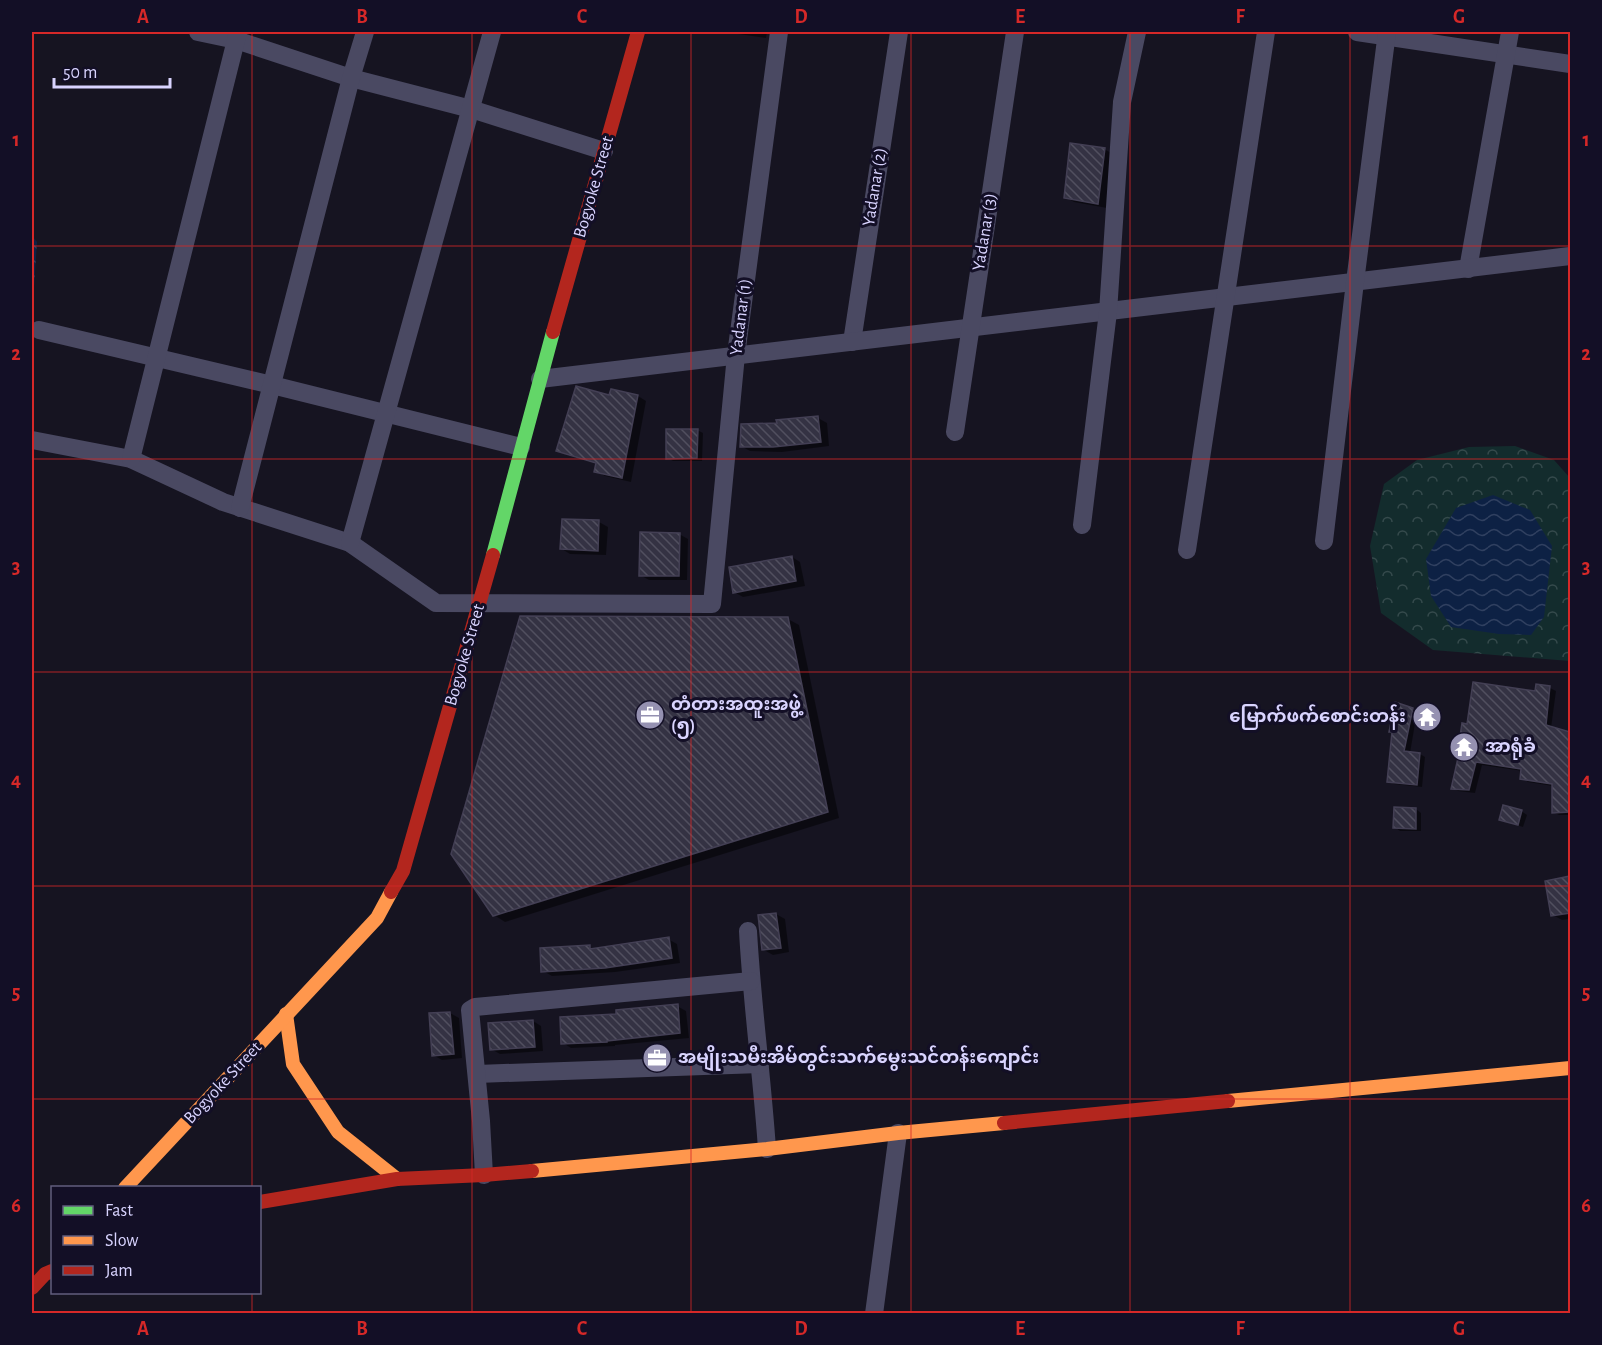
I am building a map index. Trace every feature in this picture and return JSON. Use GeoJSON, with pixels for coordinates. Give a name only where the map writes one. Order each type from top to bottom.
{"type":"FeatureCollection","features":[{"type":"Feature","properties":{"kind":"main road","name":"Bogyoke Street"},"geometry":{"type":"LineString","coordinates":[[127,1186],[377,918],[403,871],[480,604],[520,447],[638,32]]}},
{"type":"Feature","properties":{"kind":"main road"},"geometry":{"type":"LineString","coordinates":[[286,1014],[293,1064],[338,1132],[397,1179]]}},
{"type":"Feature","properties":{"kind":"main road"},"geometry":{"type":"LineString","coordinates":[[261,1202],[397,1179],[484,1175],[767,1149],[898,1133],[1570,1068]]}},
{"type":"Feature","properties":{"kind":"main road"},"geometry":{"type":"LineString","coordinates":[[32,1288],[50,1270]]}},
{"type":"Feature","properties":{"kind":"street"},"geometry":{"type":"LineString","coordinates":[[198,32],[237,36],[351,78],[471,109],[604,152]]}},
{"type":"Feature","properties":{"kind":"street"},"geometry":{"type":"LineString","coordinates":[[240,508],[351,78],[365,32]]}},
{"type":"Feature","properties":{"kind":"street"},"geometry":{"type":"LineString","coordinates":[[350,543],[492,32]]}},
{"type":"Feature","properties":{"kind":"street","name":"Yadanar (1)"},"geometry":{"type":"LineString","coordinates":[[480,604],[712,604],[736,355],[779,32]]}},
{"type":"Feature","properties":{"kind":"street","name":"Yadanar (2)"},"geometry":{"type":"LineString","coordinates":[[852,342],[899,32]]}},
{"type":"Feature","properties":{"kind":"street","name":"Yadanar (3)"},"geometry":{"type":"LineString","coordinates":[[955,432],[1016,32]]}},
{"type":"Feature","properties":{"kind":"street"},"geometry":{"type":"LineString","coordinates":[[1082,525],[1107,312],[1122,102],[1137,32]]}},
{"type":"Feature","properties":{"kind":"street"},"geometry":{"type":"LineString","coordinates":[[1187,550],[1266,32]]}},
{"type":"Feature","properties":{"kind":"street"},"geometry":{"type":"LineString","coordinates":[[1357,32],[1387,34],[1570,64]]}},
{"type":"Feature","properties":{"kind":"street"},"geometry":{"type":"LineString","coordinates":[[1468,268],[1510,32]]}},
{"type":"Feature","properties":{"kind":"street"},"geometry":{"type":"LineString","coordinates":[[1324,541],[1354,282],[1387,34]]}},
{"type":"Feature","properties":{"kind":"street"},"geometry":{"type":"LineString","coordinates":[[131,459],[237,36]]}},
{"type":"Feature","properties":{"kind":"street"},"geometry":{"type":"LineString","coordinates":[[540,380],[1570,256]]}},
{"type":"Feature","properties":{"kind":"street"},"geometry":{"type":"LineString","coordinates":[[39,330],[520,447]]}},
{"type":"Feature","properties":{"kind":"street"},"geometry":{"type":"LineString","coordinates":[[32,440],[131,459],[223,502],[350,543],[436,603],[480,604]]}},
{"type":"Feature","properties":{"kind":"street"},"geometry":{"type":"LineString","coordinates":[[748,931],[767,1149]]}},
{"type":"Feature","properties":{"kind":"street"},"geometry":{"type":"LineString","coordinates":[[484,1175],[470,1010],[475,1007],[751,981]]}},
{"type":"Feature","properties":{"kind":"street"},"geometry":{"type":"LineString","coordinates":[[477,1074],[760,1064]]}},
{"type":"Feature","properties":{"kind":"street"},"geometry":{"type":"LineString","coordinates":[[874,1314],[898,1133]]}},
{"type":"Feature","properties":{"kind":"green space"},"geometry":{"type":"Polygon","coordinates":[[[1515,446],[1554,460],[1570,478],[1570,661],[1433,650],[1381,613],[1370,546],[1384,484],[1417,460],[1469,447],[1515,446]]]}},
{"type":"Feature","properties":{"kind":"water"},"geometry":{"type":"Polygon","coordinates":[[[32,236],[37,242],[32,291],[32,236]]]}},
{"type":"Feature","properties":{"kind":"water"},"geometry":{"type":"Polygon","coordinates":[[[1493,495],[1530,510],[1552,546],[1544,617],[1531,635],[1499,634],[1451,627],[1431,596],[1426,559],[1456,508],[1493,495]]]}},
{"type":"Feature","properties":{"kind":"building"},"geometry":{"type":"Polygon","coordinates":[[[1070,143],[1105,148],[1098,204],[1064,198],[1070,143]]]}},
{"type":"Feature","properties":{"kind":"building"},"geometry":{"type":"Polygon","coordinates":[[[576,386],[609,395],[611,389],[638,395],[622,478],[594,472],[596,463],[556,451],[576,386]]]}},
{"type":"Feature","properties":{"kind":"building"},"geometry":{"type":"Polygon","coordinates":[[[818,416],[821,442],[773,447],[740,447],[741,424],[777,423],[776,420],[818,416]]]}},
{"type":"Feature","properties":{"kind":"building"},"geometry":{"type":"Polygon","coordinates":[[[666,429],[698,429],[697,458],[666,459],[666,429]]]}},
{"type":"Feature","properties":{"kind":"building"},"geometry":{"type":"Polygon","coordinates":[[[562,519],[599,520],[598,551],[560,549],[562,519]]]}},
{"type":"Feature","properties":{"kind":"building"},"geometry":{"type":"Polygon","coordinates":[[[640,532],[680,533],[679,576],[639,576],[640,532]]]}},
{"type":"Feature","properties":{"kind":"building"},"geometry":{"type":"Polygon","coordinates":[[[792,556],[796,581],[733,593],[729,567],[792,556]]]}},
{"type":"Feature","properties":{"kind":"building","name":"တံတားအထူးအဖွဲ့ (၅)"},"geometry":{"type":"Polygon","coordinates":[[[520,616],[788,617],[828,812],[493,916],[451,854],[520,616]]]}},
{"type":"Feature","properties":{"kind":"building"},"geometry":{"type":"Polygon","coordinates":[[[1473,682],[1535,691],[1536,684],[1550,686],[1546,725],[1570,732],[1570,812],[1552,813],[1552,784],[1520,779],[1521,769],[1476,762],[1469,790],[1451,789],[1458,758],[1462,723],[1467,724],[1473,682]]]}},
{"type":"Feature","properties":{"kind":"building"},"geometry":{"type":"Polygon","coordinates":[[[1395,702],[1413,708],[1404,751],[1420,753],[1417,785],[1387,782],[1392,732],[1389,732],[1395,702]]]}},
{"type":"Feature","properties":{"kind":"building"},"geometry":{"type":"Polygon","coordinates":[[[1503,805],[1522,810],[1518,825],[1499,820],[1503,805]]]}},
{"type":"Feature","properties":{"kind":"building"},"geometry":{"type":"Polygon","coordinates":[[[1394,807],[1416,808],[1416,829],[1393,828],[1394,807]]]}},
{"type":"Feature","properties":{"kind":"building"},"geometry":{"type":"Polygon","coordinates":[[[1570,876],[1570,913],[1551,916],[1545,881],[1570,876]]]}},
{"type":"Feature","properties":{"kind":"building"},"geometry":{"type":"Polygon","coordinates":[[[776,913],[781,948],[762,950],[758,915],[776,913]]]}},
{"type":"Feature","properties":{"kind":"building"},"geometry":{"type":"Polygon","coordinates":[[[669,937],[672,958],[605,968],[541,972],[540,948],[590,945],[590,949],[669,937]]]}},
{"type":"Feature","properties":{"kind":"building"},"geometry":{"type":"Polygon","coordinates":[[[678,1004],[680,1033],[607,1042],[561,1044],[560,1017],[616,1014],[616,1010],[678,1004]]]}},
{"type":"Feature","properties":{"kind":"building"},"geometry":{"type":"Polygon","coordinates":[[[450,1012],[454,1054],[432,1056],[429,1013],[450,1012]]]}},
{"type":"Feature","properties":{"kind":"building"},"geometry":{"type":"Polygon","coordinates":[[[533,1020],[535,1047],[490,1050],[488,1023],[533,1020]]]}},
{"type":"Feature","properties":{"kind":"traffic: fast"},"geometry":{"type":"LineString","coordinates":[[493,555],[553,332]]}},
{"type":"Feature","properties":{"kind":"traffic: slow"},"geometry":{"type":"LineString","coordinates":[[127,1186],[377,918],[391,892]]}},
{"type":"Feature","properties":{"kind":"traffic: slow"},"geometry":{"type":"LineString","coordinates":[[286,1014],[293,1064],[338,1132],[397,1179]]}},
{"type":"Feature","properties":{"kind":"traffic: slow"},"geometry":{"type":"LineString","coordinates":[[1228,1101],[1570,1068]]}},
{"type":"Feature","properties":{"kind":"traffic: slow"},"geometry":{"type":"LineString","coordinates":[[532,1171],[767,1149],[1004,1123]]}},
{"type":"Feature","properties":{"kind":"traffic: jam"},"geometry":{"type":"LineString","coordinates":[[553,332],[638,32]]}},
{"type":"Feature","properties":{"kind":"traffic: jam"},"geometry":{"type":"LineString","coordinates":[[391,892],[403,871],[493,555]]}},
{"type":"Feature","properties":{"kind":"traffic: jam"},"geometry":{"type":"LineString","coordinates":[[1004,1123],[1228,1101]]}},
{"type":"Feature","properties":{"kind":"traffic: jam"},"geometry":{"type":"LineString","coordinates":[[261,1202],[397,1179],[532,1171]]}},
{"type":"Feature","properties":{"kind":"traffic: jam"},"geometry":{"type":"LineString","coordinates":[[32,1288],[45,1274],[51,1271]]}},
{"type":"Feature","properties":{"kind":"place","name":"တံတားအထူးအဖွဲ့ (၅)"},"geometry":{"type":"Point","coordinates":[650,715]}},
{"type":"Feature","properties":{"kind":"place","name":"မြောက်ဖက်စောင်းတန်း"},"geometry":{"type":"Point","coordinates":[1427,717]}},
{"type":"Feature","properties":{"kind":"place","name":"အာရုံခံ"},"geometry":{"type":"Point","coordinates":[1464,747]}},
{"type":"Feature","properties":{"kind":"place","name":"အမျိုးသမီးအိမ်တွင်းသက်မွေးသင်တန်းကျောင်း"},"geometry":{"type":"Point","coordinates":[657,1058]}}]}
